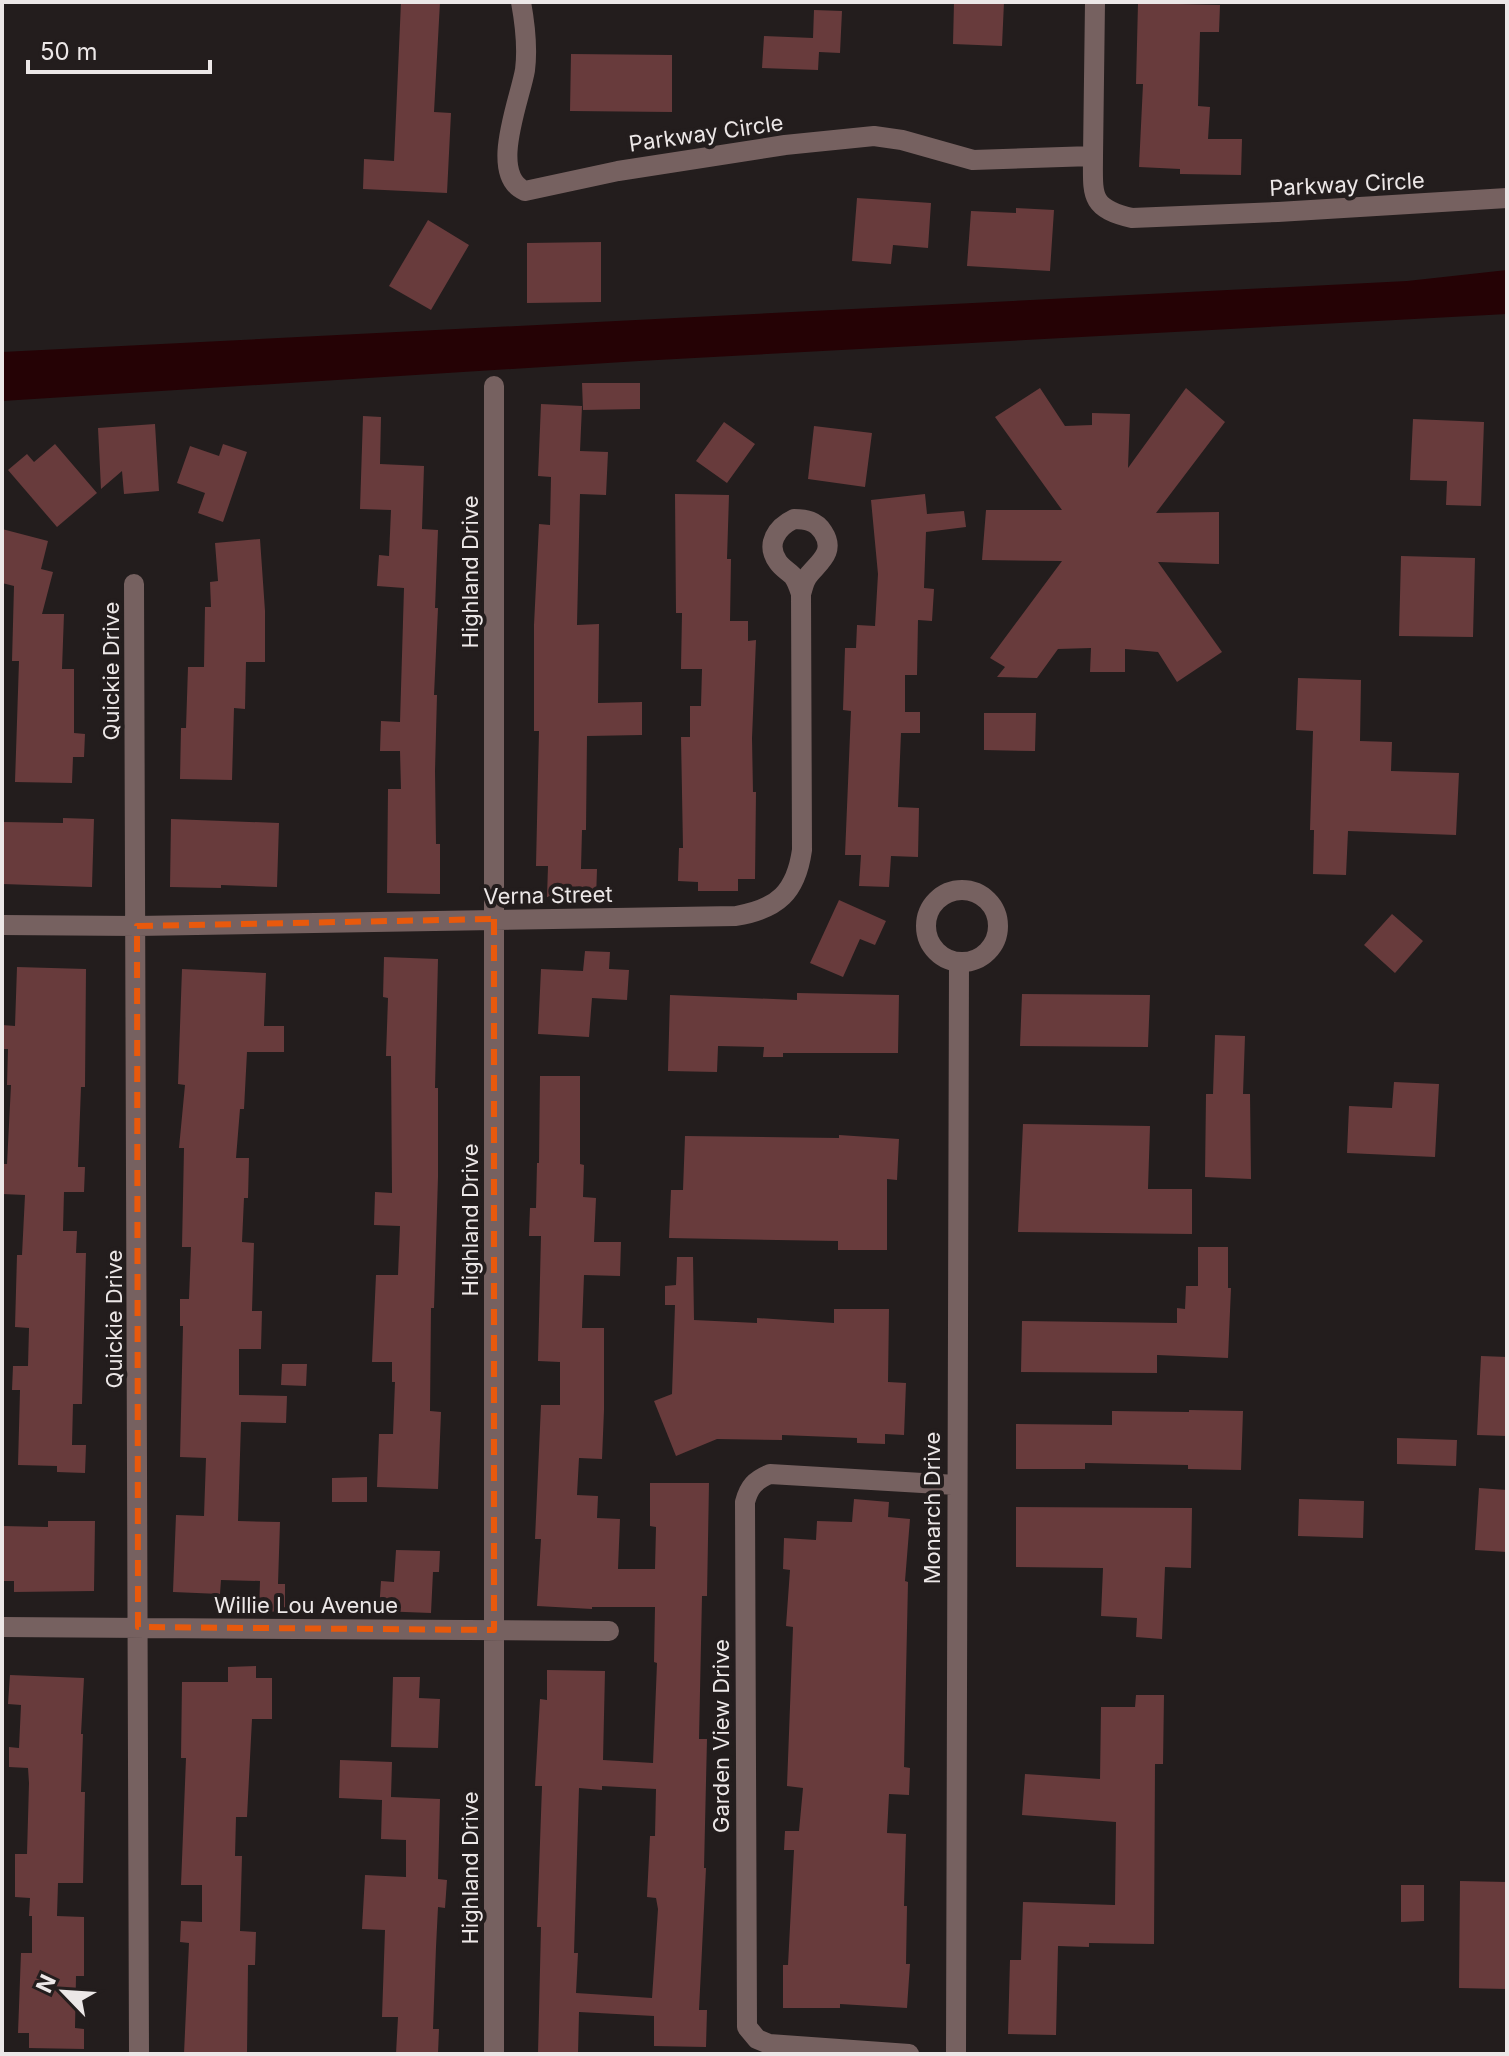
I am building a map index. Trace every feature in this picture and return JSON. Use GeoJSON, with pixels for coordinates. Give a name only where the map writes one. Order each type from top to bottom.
{"type":"FeatureCollection","features":[{"type":"Feature","properties":{"kind":"street","name":"Parkway Circle"},"geometry":{"type":"LineString","coordinates":[[521,2],[526,29],[525,68],[505,160],[510,178],[516,187],[525,191],[633,168],[785,145],[874,136],[902,140],[973,160],[1093,156]]}},
{"type":"Feature","properties":{"kind":"street","name":"Parkway Circle"},"geometry":{"type":"LineString","coordinates":[[1095,2],[1093,194],[1099,204],[1112,213],[1132,218],[1507,198]]}},
{"type":"Feature","properties":{"kind":"street","name":"Highland Drive"},"geometry":{"type":"LineString","coordinates":[[494,386],[494,2054]]}},
{"type":"Feature","properties":{"kind":"street","name":"Quickie Drive"},"geometry":{"type":"LineString","coordinates":[[134,584],[139,2054]]}},
{"type":"Feature","properties":{"kind":"street","name":"Verna Street"},"geometry":{"type":"LineString","coordinates":[[2,925],[137,926],[736,916],[758,913],[783,896],[800,869],[801,594]]}},
{"type":"Feature","properties":{"kind":"street","name":"Monarch Drive"},"geometry":{"type":"LineString","coordinates":[[956,2054],[959,962]]}},
{"type":"Feature","properties":{"kind":"street","name":"Garden View Drive"},"geometry":{"type":"LineString","coordinates":[[909,2054],[769,2044],[757,2039],[747,2027],[745,1502],[748,1490],[758,1479],[770,1474],[956,1485]]}},
{"type":"Feature","properties":{"kind":"street","name":"Willie Lou Avenue"},"geometry":{"type":"LineString","coordinates":[[2,1627],[609,1631]]}},
{"type":"Feature","properties":{"kind":"highlighted area"},"geometry":{"type":"Polygon","coordinates":[[[494,919],[494,1630],[138,1627],[137,926],[494,919]]]}},
{"type":"Feature","properties":{"kind":"shaded area"},"geometry":{"type":"Polygon","coordinates":[[[1507,270],[1507,314],[639,361],[2,401],[2,352],[1407,281],[1507,270]]]}},
{"type":"Feature","properties":{"kind":"building"},"geometry":{"type":"Polygon","coordinates":[[[401,2],[440,2],[434,112],[451,113],[447,193],[363,189],[364,159],[394,161],[401,2]]]}},
{"type":"Feature","properties":{"kind":"building"},"geometry":{"type":"Polygon","coordinates":[[[954,2],[1004,2],[1002,46],[953,44],[954,2]]]}},
{"type":"Feature","properties":{"kind":"building"},"geometry":{"type":"Polygon","coordinates":[[[1138,3],[1220,5],[1219,32],[1200,32],[1198,106],[1210,107],[1208,139],[1242,139],[1241,175],[1180,174],[1180,169],[1139,167],[1143,84],[1136,84],[1138,3]]]}},
{"type":"Feature","properties":{"kind":"building"},"geometry":{"type":"Polygon","coordinates":[[[814,10],[842,11],[840,53],[819,52],[818,70],[762,68],[764,36],[813,38],[814,10]]]}},
{"type":"Feature","properties":{"kind":"building"},"geometry":{"type":"Polygon","coordinates":[[[571,54],[672,55],[672,112],[570,111],[571,54]]]}},
{"type":"Feature","properties":{"kind":"building"},"geometry":{"type":"Polygon","coordinates":[[[857,198],[931,203],[928,248],[893,245],[891,264],[852,261],[857,198]]]}},
{"type":"Feature","properties":{"kind":"building"},"geometry":{"type":"Polygon","coordinates":[[[1016,208],[1054,210],[1050,271],[967,266],[971,211],[1016,213],[1016,208]]]}},
{"type":"Feature","properties":{"kind":"building"},"geometry":{"type":"Polygon","coordinates":[[[428,220],[469,245],[431,310],[389,286],[428,220]]]}},
{"type":"Feature","properties":{"kind":"building"},"geometry":{"type":"Polygon","coordinates":[[[601,242],[601,302],[527,303],[527,243],[601,242]]]}},
{"type":"Feature","properties":{"kind":"building"},"geometry":{"type":"Polygon","coordinates":[[[582,383],[640,383],[640,409],[583,410],[582,383]]]}},
{"type":"Feature","properties":{"kind":"building"},"geometry":{"type":"Polygon","coordinates":[[[1040,388],[1065,426],[1092,425],[1092,413],[1130,414],[1128,468],[1186,388],[1225,422],[1156,513],[1219,512],[1219,564],[1158,562],[1222,652],[1177,682],[1158,652],[1125,649],[1125,672],[1090,672],[1091,648],[1058,649],[1037,678],[997,677],[1005,667],[990,658],[1062,561],[982,560],[986,510],[1062,510],[995,417],[1040,388]]]}},
{"type":"Feature","properties":{"kind":"building"},"geometry":{"type":"Polygon","coordinates":[[[541,404],[582,406],[580,451],[608,452],[606,495],[580,494],[577,625],[599,624],[598,703],[642,702],[642,735],[587,736],[586,830],[582,830],[581,869],[597,869],[596,899],[547,897],[548,866],[536,866],[539,731],[534,731],[534,625],[539,524],[550,525],[551,477],[538,476],[541,404]]]}},
{"type":"Feature","properties":{"kind":"building"},"geometry":{"type":"Polygon","coordinates":[[[363,416],[381,417],[380,464],[424,466],[422,529],[438,530],[434,695],[437,695],[436,844],[440,844],[440,894],[387,893],[388,789],[401,789],[400,751],[380,751],[381,721],[400,722],[404,588],[377,586],[379,555],[389,556],[391,510],[360,509],[363,416]]]}},
{"type":"Feature","properties":{"kind":"building"},"geometry":{"type":"Polygon","coordinates":[[[1413,419],[1484,422],[1481,506],[1446,505],[1447,481],[1410,480],[1413,419]]]}},
{"type":"Feature","properties":{"kind":"building"},"geometry":{"type":"Polygon","coordinates":[[[724,422],[755,444],[727,483],[696,461],[724,422]]]}},
{"type":"Feature","properties":{"kind":"building"},"geometry":{"type":"Polygon","coordinates":[[[155,424],[159,491],[124,494],[122,471],[101,489],[98,428],[155,424]]]}},
{"type":"Feature","properties":{"kind":"building"},"geometry":{"type":"Polygon","coordinates":[[[814,426],[872,433],[865,487],[808,479],[814,426]]]}},
{"type":"Feature","properties":{"kind":"building"},"geometry":{"type":"Polygon","coordinates":[[[55,444],[97,493],[57,527],[8,470],[27,454],[34,462],[55,444]]]}},
{"type":"Feature","properties":{"kind":"building"},"geometry":{"type":"Polygon","coordinates":[[[223,444],[247,452],[223,522],[198,513],[205,493],[177,483],[190,446],[219,456],[223,444]]]}},
{"type":"Feature","properties":{"kind":"building"},"geometry":{"type":"Polygon","coordinates":[[[675,494],[729,495],[727,559],[731,559],[730,621],[748,621],[748,641],[756,640],[752,738],[753,792],[756,792],[755,879],[738,879],[738,891],[698,891],[698,882],[678,881],[679,848],[683,848],[681,737],[690,737],[690,706],[701,706],[702,669],[681,669],[682,613],[676,613],[675,494]]]}},
{"type":"Feature","properties":{"kind":"building"},"geometry":{"type":"Polygon","coordinates":[[[925,494],[927,514],[964,511],[966,527],[926,532],[924,588],[934,589],[932,621],[918,620],[917,675],[905,675],[905,712],[920,712],[920,733],[901,733],[898,807],[919,808],[918,857],[891,856],[889,887],[859,886],[861,855],[845,855],[851,711],[843,710],[845,648],[856,648],[857,625],[875,626],[878,574],[871,500],[925,494]]]}},
{"type":"Feature","properties":{"kind":"building"},"geometry":{"type":"Polygon","coordinates":[[[2,529],[48,541],[41,569],[53,572],[42,614],[64,614],[62,669],[74,669],[74,733],[85,734],[84,757],[73,757],[72,783],[15,782],[19,661],[12,661],[14,586],[2,583],[2,529]]]}},
{"type":"Feature","properties":{"kind":"building"},"geometry":{"type":"Polygon","coordinates":[[[260,539],[265,662],[246,662],[245,709],[234,708],[232,780],[180,779],[181,728],[186,728],[188,667],[204,667],[205,607],[211,607],[210,582],[218,581],[215,543],[260,539]]]}},
{"type":"Feature","properties":{"kind":"building"},"geometry":{"type":"Polygon","coordinates":[[[1401,556],[1475,558],[1473,637],[1399,636],[1401,556]]]}},
{"type":"Feature","properties":{"kind":"building"},"geometry":{"type":"Polygon","coordinates":[[[1298,678],[1361,680],[1360,741],[1392,742],[1391,771],[1459,773],[1456,835],[1348,831],[1346,875],[1313,874],[1314,830],[1310,830],[1313,731],[1296,730],[1298,678]]]}},
{"type":"Feature","properties":{"kind":"building"},"geometry":{"type":"Polygon","coordinates":[[[984,713],[1036,713],[1035,751],[984,750],[984,713]]]}},
{"type":"Feature","properties":{"kind":"building"},"geometry":{"type":"Polygon","coordinates":[[[63,818],[94,819],[92,887],[2,884],[2,822],[63,823],[63,818]]]}},
{"type":"Feature","properties":{"kind":"building"},"geometry":{"type":"Polygon","coordinates":[[[171,819],[279,823],[277,887],[170,887],[171,819]]]}},
{"type":"Feature","properties":{"kind":"building"},"geometry":{"type":"Polygon","coordinates":[[[839,900],[886,921],[875,945],[860,939],[843,977],[810,963],[839,900]]]}},
{"type":"Feature","properties":{"kind":"building"},"geometry":{"type":"Polygon","coordinates":[[[1392,914],[1423,941],[1395,973],[1364,945],[1392,914]]]}},
{"type":"Feature","properties":{"kind":"building"},"geometry":{"type":"Polygon","coordinates":[[[585,951],[610,952],[609,969],[629,970],[627,1000],[592,998],[589,1037],[538,1034],[541,969],[583,971],[585,951]]]}},
{"type":"Feature","properties":{"kind":"building"},"geometry":{"type":"Polygon","coordinates":[[[384,957],[438,959],[435,1088],[438,1088],[438,1177],[434,1308],[431,1308],[430,1411],[441,1412],[438,1489],[377,1487],[379,1434],[393,1434],[395,1382],[392,1382],[392,1362],[372,1362],[376,1275],[398,1275],[400,1226],[374,1225],[375,1192],[392,1193],[391,1056],[386,1056],[388,998],[383,997],[384,957]]]}},
{"type":"Feature","properties":{"kind":"building"},"geometry":{"type":"Polygon","coordinates":[[[17,967],[86,969],[85,1087],[81,1087],[78,1167],[85,1167],[84,1192],[64,1192],[63,1231],[77,1231],[76,1253],[86,1253],[82,1404],[73,1404],[72,1445],[86,1445],[85,1473],[57,1472],[57,1466],[18,1465],[20,1390],[12,1390],[13,1366],[28,1366],[29,1328],[15,1327],[17,1255],[22,1255],[25,1195],[2,1194],[2,1164],[7,1164],[11,1085],[7,1085],[8,1049],[2,1049],[2,1025],[15,1026],[17,967]]]}},
{"type":"Feature","properties":{"kind":"building"},"geometry":{"type":"Polygon","coordinates":[[[182,969],[266,973],[264,1026],[284,1026],[284,1052],[247,1052],[244,1109],[240,1109],[236,1158],[249,1158],[242,1242],[254,1243],[252,1311],[262,1311],[261,1349],[239,1349],[239,1395],[287,1396],[286,1423],[241,1422],[238,1521],[280,1522],[278,1584],[285,1584],[285,1612],[259,1611],[260,1581],[221,1580],[220,1594],[173,1592],[176,1515],[204,1516],[206,1458],[180,1457],[183,1326],[180,1326],[180,1299],[189,1299],[191,1247],[182,1247],[184,1148],[179,1148],[185,1085],[178,1084],[182,969]]]}},
{"type":"Feature","properties":{"kind":"building"},"geometry":{"type":"Polygon","coordinates":[[[797,993],[899,995],[898,1053],[783,1053],[783,1057],[763,1057],[764,1047],[718,1046],[717,1072],[668,1071],[670,995],[797,1000],[797,993]]]}},
{"type":"Feature","properties":{"kind":"building"},"geometry":{"type":"Polygon","coordinates":[[[1022,994],[1150,995],[1148,1047],[1020,1046],[1022,994]]]}},
{"type":"Feature","properties":{"kind":"building"},"geometry":{"type":"Polygon","coordinates":[[[1215,1035],[1245,1036],[1243,1094],[1250,1094],[1251,1179],[1205,1177],[1206,1094],[1213,1094],[1215,1035]]]}},
{"type":"Feature","properties":{"kind":"building"},"geometry":{"type":"Polygon","coordinates":[[[540,1076],[580,1076],[580,1164],[584,1165],[583,1197],[596,1198],[594,1242],[621,1242],[620,1276],[584,1275],[582,1328],[604,1328],[604,1410],[602,1459],[579,1458],[577,1495],[598,1496],[597,1518],[620,1519],[618,1569],[655,1569],[656,1527],[650,1526],[650,1483],[709,1483],[707,1596],[702,1596],[699,1739],[707,1739],[706,1868],[699,2010],[707,2010],[706,2047],[654,2046],[654,2016],[579,2012],[578,2054],[538,2054],[541,1927],[537,1927],[542,1786],[535,1786],[540,1699],[547,1700],[547,1670],[605,1671],[603,1760],[653,1763],[657,1663],[654,1662],[655,1607],[592,1609],[537,1606],[541,1539],[535,1539],[541,1405],[560,1405],[560,1362],[538,1361],[541,1236],[529,1236],[530,1208],[536,1208],[540,1076]],[[579,1788],[574,1953],[578,1953],[576,1993],[652,1998],[658,1909],[656,1898],[647,1897],[650,1836],[655,1836],[656,1789],[579,1788]]]}},
{"type":"Feature","properties":{"kind":"building"},"geometry":{"type":"Polygon","coordinates":[[[1394,1082],[1439,1084],[1435,1157],[1347,1153],[1349,1106],[1392,1108],[1394,1082]]]}},
{"type":"Feature","properties":{"kind":"building"},"geometry":{"type":"Polygon","coordinates":[[[1023,1124],[1150,1126],[1148,1189],[1192,1189],[1192,1234],[1018,1232],[1023,1124]]]}},
{"type":"Feature","properties":{"kind":"building"},"geometry":{"type":"Polygon","coordinates":[[[839,1135],[899,1139],[897,1180],[887,1179],[887,1250],[838,1250],[838,1241],[669,1238],[671,1190],[683,1190],[685,1136],[839,1138],[839,1135]]]}},
{"type":"Feature","properties":{"kind":"building"},"geometry":{"type":"Polygon","coordinates":[[[1198,1247],[1228,1247],[1228,1288],[1231,1288],[1228,1358],[1157,1355],[1157,1373],[1021,1372],[1022,1321],[1177,1323],[1177,1308],[1185,1309],[1186,1286],[1198,1286],[1198,1247]]]}},
{"type":"Feature","properties":{"kind":"building"},"geometry":{"type":"Polygon","coordinates":[[[677,1257],[693,1257],[694,1320],[757,1323],[757,1318],[834,1323],[834,1309],[889,1309],[888,1382],[906,1383],[904,1435],[885,1434],[885,1444],[857,1443],[857,1438],[782,1435],[782,1440],[717,1439],[676,1456],[654,1401],[672,1394],[675,1305],[665,1305],[665,1286],[676,1285],[677,1257]]]}},
{"type":"Feature","properties":{"kind":"building"},"geometry":{"type":"Polygon","coordinates":[[[1481,1356],[1507,1357],[1507,1436],[1477,1435],[1481,1356]]]}},
{"type":"Feature","properties":{"kind":"building"},"geometry":{"type":"Polygon","coordinates":[[[282,1364],[307,1364],[306,1386],[281,1385],[282,1364]]]}},
{"type":"Feature","properties":{"kind":"building"},"geometry":{"type":"Polygon","coordinates":[[[1112,1411],[1243,1411],[1241,1470],[1188,1469],[1188,1465],[1085,1463],[1085,1469],[1016,1469],[1016,1424],[1112,1425],[1112,1411]]]}},
{"type":"Feature","properties":{"kind":"building"},"geometry":{"type":"Polygon","coordinates":[[[1397,1438],[1457,1440],[1456,1466],[1397,1464],[1397,1438]]]}},
{"type":"Feature","properties":{"kind":"building"},"geometry":{"type":"Polygon","coordinates":[[[367,1477],[367,1502],[332,1502],[332,1478],[367,1477]]]}},
{"type":"Feature","properties":{"kind":"building"},"geometry":{"type":"Polygon","coordinates":[[[1479,1488],[1507,1490],[1507,1552],[1475,1550],[1479,1488]]]}},
{"type":"Feature","properties":{"kind":"building"},"geometry":{"type":"Polygon","coordinates":[[[854,1499],[889,1502],[888,1517],[910,1519],[905,1581],[908,1582],[904,1767],[910,1768],[909,1795],[889,1794],[887,1833],[906,1834],[904,1906],[907,1906],[906,1964],[910,1964],[907,2008],[840,2004],[840,2008],[783,2008],[783,1965],[788,1965],[794,1850],[784,1850],[785,1831],[799,1831],[803,1788],[787,1786],[793,1627],[786,1626],[790,1570],[783,1569],[784,1538],[816,1540],[817,1521],[852,1522],[854,1499]]]}},
{"type":"Feature","properties":{"kind":"building"},"geometry":{"type":"Polygon","coordinates":[[[1299,1499],[1364,1501],[1363,1538],[1298,1536],[1299,1499]]]}},
{"type":"Feature","properties":{"kind":"building"},"geometry":{"type":"Polygon","coordinates":[[[1016,1507],[1192,1508],[1191,1568],[1165,1567],[1162,1639],[1136,1637],[1137,1618],[1101,1616],[1103,1568],[1016,1567],[1016,1507]]]}},
{"type":"Feature","properties":{"kind":"building"},"geometry":{"type":"Polygon","coordinates":[[[48,1521],[95,1521],[94,1591],[14,1592],[14,1581],[2,1581],[2,1526],[48,1527],[48,1521]]]}},
{"type":"Feature","properties":{"kind":"building"},"geometry":{"type":"Polygon","coordinates":[[[396,1550],[440,1551],[439,1572],[433,1572],[431,1613],[379,1611],[381,1581],[394,1582],[396,1550]]]}},
{"type":"Feature","properties":{"kind":"building"},"geometry":{"type":"Polygon","coordinates":[[[256,1666],[256,1678],[272,1678],[272,1719],[252,1719],[247,1817],[236,1817],[235,1856],[242,1856],[240,1931],[256,1932],[255,1965],[248,1965],[247,2054],[184,2054],[189,1943],[180,1942],[181,1921],[202,1922],[202,1885],[181,1885],[186,1758],[181,1758],[182,1682],[228,1682],[228,1667],[256,1666]]]}},
{"type":"Feature","properties":{"kind":"building"},"geometry":{"type":"Polygon","coordinates":[[[10,1675],[84,1678],[81,1734],[81,1792],[85,1792],[83,1883],[58,1883],[57,1916],[84,1917],[84,1976],[76,1976],[75,2028],[84,2029],[84,2049],[29,2048],[29,2033],[18,2033],[21,1953],[32,1953],[32,1916],[29,1916],[30,1898],[15,1897],[15,1854],[27,1854],[29,1783],[28,1768],[9,1767],[9,1747],[19,1748],[21,1705],[8,1704],[10,1675]]]}},
{"type":"Feature","properties":{"kind":"building"},"geometry":{"type":"Polygon","coordinates":[[[393,1677],[420,1677],[419,1698],[440,1699],[438,1748],[391,1747],[393,1677]]]}},
{"type":"Feature","properties":{"kind":"building"},"geometry":{"type":"Polygon","coordinates":[[[1136,1695],[1164,1695],[1163,1764],[1155,1764],[1154,1944],[1058,1946],[1056,2035],[1008,2034],[1010,1960],[1021,1960],[1023,1902],[1115,1905],[1116,1822],[1022,1815],[1025,1774],[1100,1779],[1101,1707],[1135,1707],[1136,1695]]]}},
{"type":"Feature","properties":{"kind":"building"},"geometry":{"type":"Polygon","coordinates":[[[340,1760],[392,1762],[391,1797],[440,1799],[438,1879],[447,1880],[445,1908],[438,1907],[433,2029],[439,2029],[438,2054],[396,2054],[398,2017],[382,2017],[385,1930],[362,1929],[365,1875],[406,1877],[406,1840],[381,1839],[382,1800],[339,1798],[340,1760]]]}},
{"type":"Feature","properties":{"kind":"building"},"geometry":{"type":"Polygon","coordinates":[[[1460,1881],[1507,1882],[1507,1989],[1459,1988],[1460,1881]]]}},
{"type":"Feature","properties":{"kind":"building"},"geometry":{"type":"Polygon","coordinates":[[[1401,1885],[1424,1885],[1424,1921],[1401,1922],[1401,1885]]]}}]}
